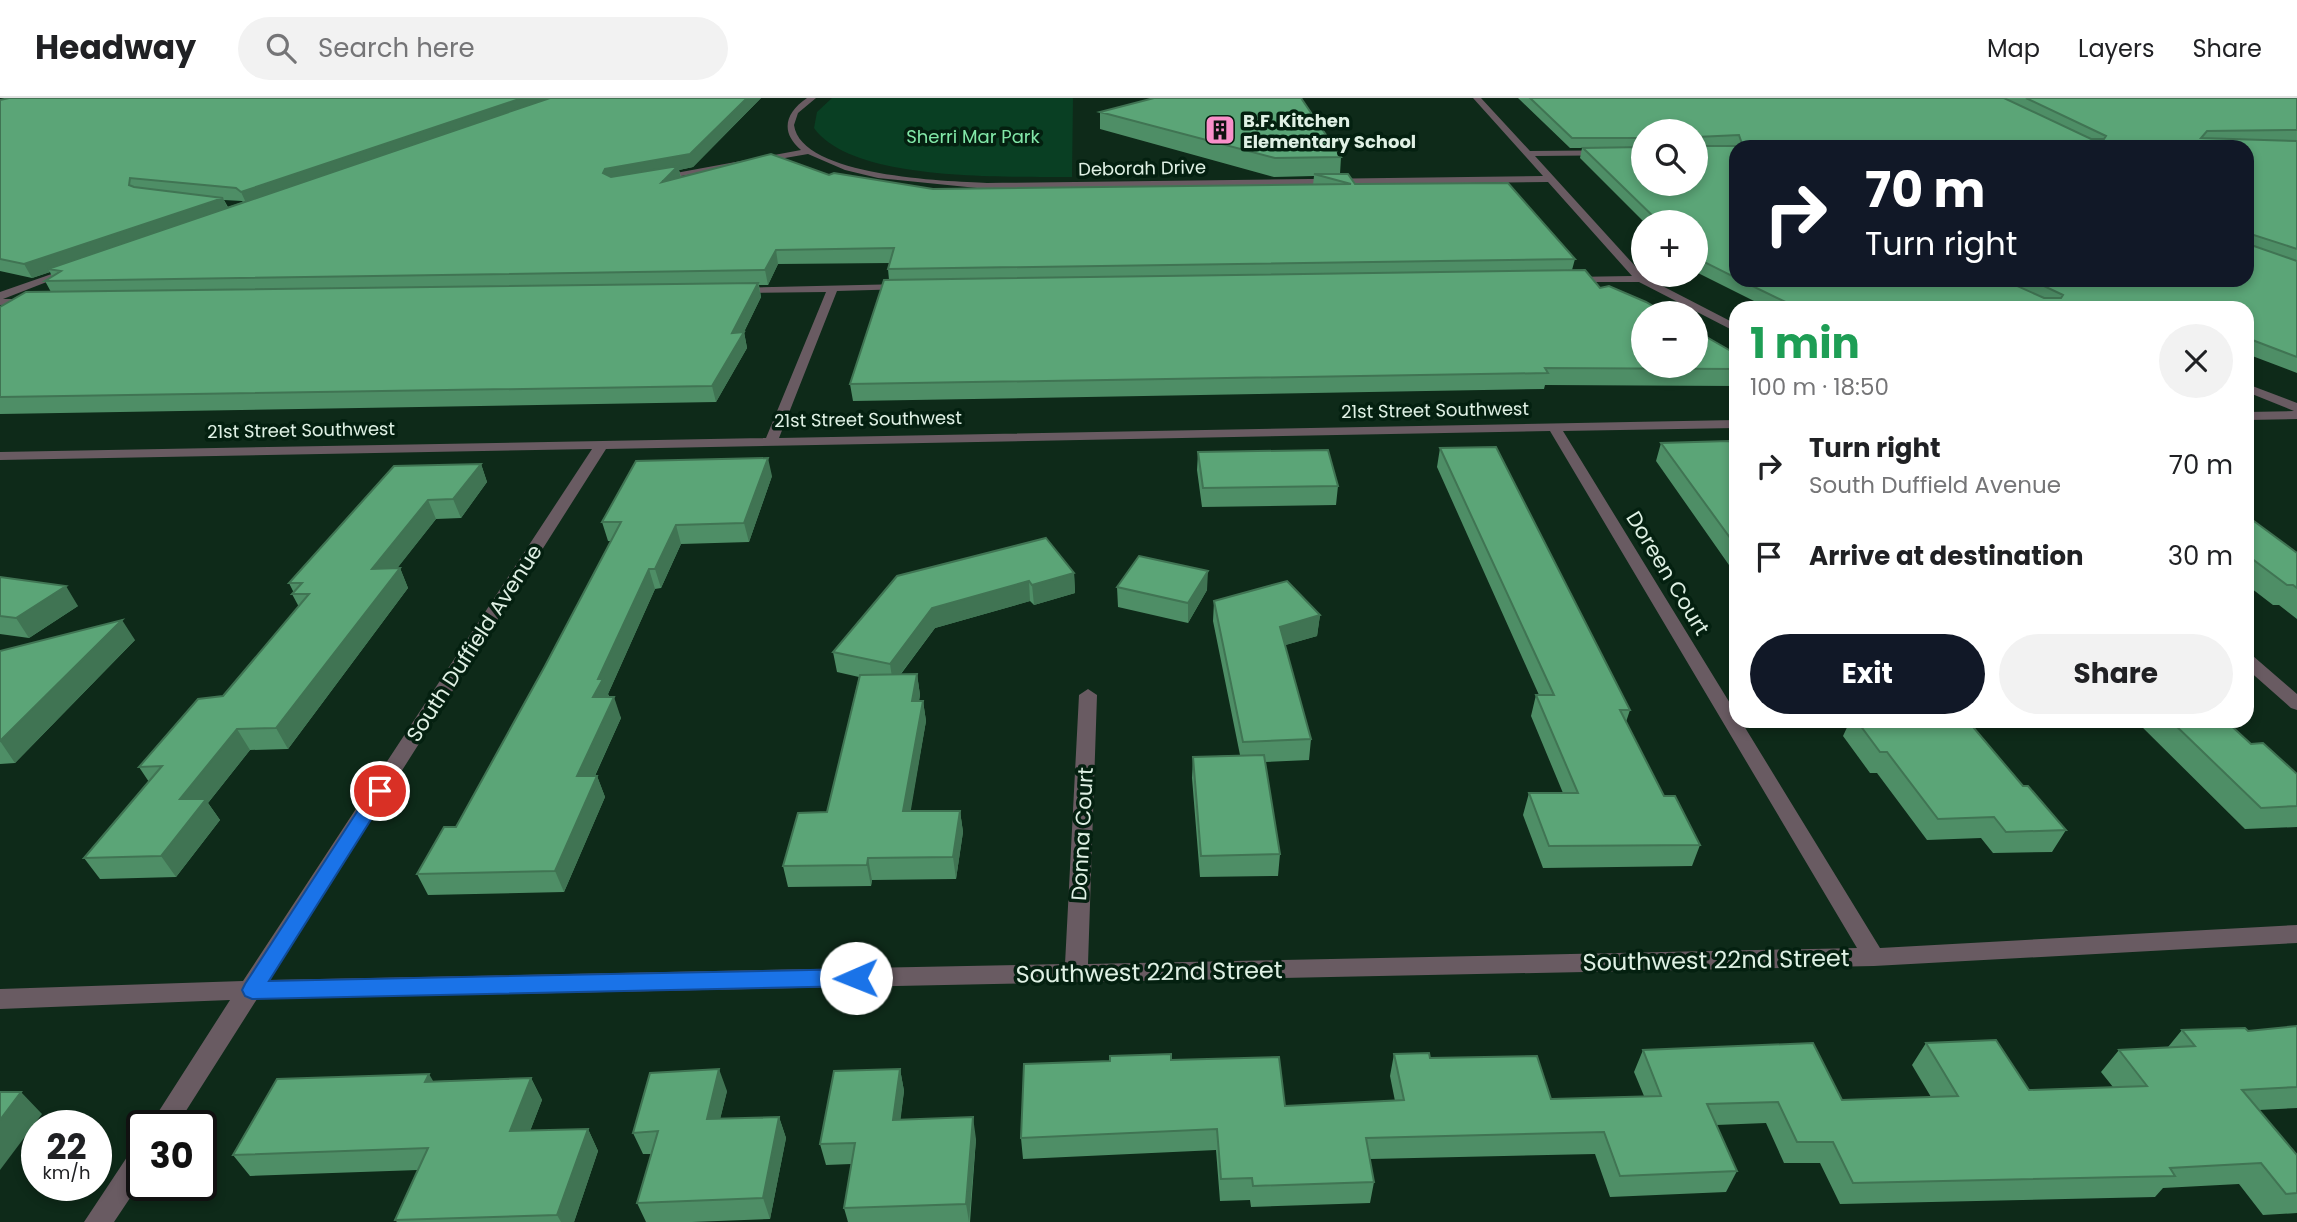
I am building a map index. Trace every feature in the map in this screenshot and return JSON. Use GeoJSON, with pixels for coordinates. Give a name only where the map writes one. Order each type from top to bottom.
{"type":"FeatureCollection","features":[{"type":"Feature","properties":{"kind":"street"},"geometry":{"type":"LineString","coordinates":[[806,152],[793,138],[789,123],[794,111],[812,98]]}},
{"type":"Feature","properties":{"kind":"street"},"geometry":{"type":"LineString","coordinates":[[1477,98],[1631,268]]}},
{"type":"Feature","properties":{"kind":"street"},"geometry":{"type":"LineString","coordinates":[[641,180],[806,152]]}},
{"type":"Feature","properties":{"kind":"street","name":"Deborah Drive"},"geometry":{"type":"LineString","coordinates":[[806,152],[875,174],[961,185],[1552,179]]}},
{"type":"Feature","properties":{"kind":"street"},"geometry":{"type":"LineString","coordinates":[[1529,154],[1631,152]]}},
{"type":"Feature","properties":{"kind":"street"},"geometry":{"type":"LineString","coordinates":[[0,296],[80,267]]}},
{"type":"Feature","properties":{"kind":"street"},"geometry":{"type":"LineString","coordinates":[[1560,280],[1631,279]]}},
{"type":"Feature","properties":{"kind":"street"},"geometry":{"type":"LineString","coordinates":[[722,290],[917,287]]}},
{"type":"Feature","properties":{"kind":"street"},"geometry":{"type":"LineString","coordinates":[[1656,287],[1729,325]]}},
{"type":"Feature","properties":{"kind":"street"},"geometry":{"type":"LineString","coordinates":[[772,439],[833,288]]}},
{"type":"Feature","properties":{"kind":"street"},"geometry":{"type":"LineString","coordinates":[[0,302],[42,302]]}},
{"type":"Feature","properties":{"kind":"street"},"geometry":{"type":"LineString","coordinates":[[2254,390],[2297,408]]}},
{"type":"Feature","properties":{"kind":"street"},"geometry":{"type":"LineString","coordinates":[[2254,416],[2297,415]]}},
{"type":"Feature","properties":{"kind":"street","name":"21st Street Southwest"},"geometry":{"type":"LineString","coordinates":[[0,456],[772,439],[1729,424]]}},
{"type":"Feature","properties":{"kind":"street","name":"Doreen Court"},"geometry":{"type":"LineString","coordinates":[[1554,427],[1729,717]]}},
{"type":"Feature","properties":{"kind":"street","name":"South Duffield Avenue"},"geometry":{"type":"LineString","coordinates":[[173,1110],[603,443]]}},
{"type":"Feature","properties":{"kind":"street"},"geometry":{"type":"LineString","coordinates":[[2254,666],[2297,704]]}},
{"type":"Feature","properties":{"kind":"street","name":"Donna Court"},"geometry":{"type":"LineString","coordinates":[[1076,973],[1088,695]]}},
{"type":"Feature","properties":{"kind":"street","name":"Doreen Court"},"geometry":{"type":"LineString","coordinates":[[1736,728],[1874,957]]}},
{"type":"Feature","properties":{"kind":"street","name":"Southwest 22nd Street"},"geometry":{"type":"LineString","coordinates":[[0,999],[252,990],[1874,957],[2297,934]]}},
{"type":"Feature","properties":{"kind":"street"},"geometry":{"type":"LineString","coordinates":[[98,1222],[126,1181]]}},
{"type":"Feature","properties":{"kind":"green space","name":"Sherri Mar Park"},"geometry":{"type":"Polygon","coordinates":[[[832,98],[1073,98],[1072,177],[934,173],[862,159],[834,146],[814,128],[817,112],[832,98]]]}},
{"type":"Feature","properties":{"kind":"building"},"geometry":{"type":"Polygon","coordinates":[[[522,98],[241,192],[236,188],[130,178],[129,185],[134,187],[223,198],[24,264],[0,259],[0,100],[522,98]]]}},
{"type":"Feature","properties":{"kind":"building"},"geometry":{"type":"Polygon","coordinates":[[[550,98],[747,98],[690,154],[605,169],[603,173],[611,177],[678,166],[662,182],[771,154],[829,175],[834,173],[933,189],[1351,184],[1314,174],[1348,174],[1355,184],[1508,183],[1575,259],[888,269],[894,248],[776,250],[765,270],[45,281],[61,271],[48,269],[550,98]]]}},
{"type":"Feature","properties":{"kind":"building"},"geometry":{"type":"Polygon","coordinates":[[[1154,98],[1301,98],[1341,157],[1275,158],[1100,112],[1154,98]]]}},
{"type":"Feature","properties":{"kind":"building"},"geometry":{"type":"Polygon","coordinates":[[[1530,98],[2004,98],[2091,139],[2104,139],[2106,136],[2026,98],[2297,98],[2297,130],[2207,131],[2201,138],[2297,141],[2297,249],[2254,235],[2254,140],[1741,140],[1739,135],[1708,136],[1708,119],[1631,119],[1631,138],[1572,138],[1530,98]]]}},
{"type":"Feature","properties":{"kind":"building"},"geometry":{"type":"Polygon","coordinates":[[[1708,146],[1729,146],[1729,274],[1708,264],[1708,210],[1647,210],[1632,196],[1708,196],[1708,146]]]}},
{"type":"Feature","properties":{"kind":"building"},"geometry":{"type":"Polygon","coordinates":[[[1631,147],[1631,195],[1583,148],[1631,147]]]}},
{"type":"Feature","properties":{"kind":"building"},"geometry":{"type":"Polygon","coordinates":[[[2254,246],[2297,261],[2297,357],[2254,341],[2254,301],[1784,301],[1754,287],[2020,287],[2044,298],[2061,298],[2063,295],[2046,287],[2254,287],[2254,246]]]}},
{"type":"Feature","properties":{"kind":"building"},"geometry":{"type":"Polygon","coordinates":[[[1585,270],[1600,288],[1609,286],[1644,301],[1631,301],[1631,368],[1545,368],[1548,373],[850,384],[884,280],[1585,270]]]}},
{"type":"Feature","properties":{"kind":"building"},"geometry":{"type":"Polygon","coordinates":[[[758,283],[732,333],[744,332],[712,386],[0,397],[0,307],[26,292],[758,283]]]}},
{"type":"Feature","properties":{"kind":"building"},"geometry":{"type":"Polygon","coordinates":[[[1708,338],[1729,350],[1729,369],[1708,369],[1708,338]]]}},
{"type":"Feature","properties":{"kind":"building"},"geometry":{"type":"Polygon","coordinates":[[[1729,441],[1729,536],[1661,443],[1729,441]]]}},
{"type":"Feature","properties":{"kind":"building"},"geometry":{"type":"Polygon","coordinates":[[[1496,447],[1630,710],[1620,710],[1664,796],[1675,796],[1700,845],[1549,846],[1529,793],[1578,793],[1536,695],[1554,695],[1440,448],[1496,447]]]}},
{"type":"Feature","properties":{"kind":"building"},"geometry":{"type":"Polygon","coordinates":[[[1328,450],[1338,486],[1203,488],[1198,452],[1328,450]]]}},
{"type":"Feature","properties":{"kind":"building"},"geometry":{"type":"Polygon","coordinates":[[[768,458],[744,523],[676,525],[655,569],[649,569],[598,679],[603,679],[593,697],[614,697],[577,776],[597,776],[555,871],[417,874],[444,827],[456,827],[545,666],[621,522],[602,522],[636,461],[768,458]]]}},
{"type":"Feature","properties":{"kind":"building"},"geometry":{"type":"Polygon","coordinates":[[[481,464],[453,499],[428,500],[372,569],[400,568],[276,728],[237,729],[180,799],[206,799],[161,856],[84,858],[162,766],[139,767],[198,699],[223,696],[309,594],[292,594],[302,583],[289,583],[394,466],[481,464]]]}},
{"type":"Feature","properties":{"kind":"building"},"geometry":{"type":"Polygon","coordinates":[[[2254,521],[2297,553],[2297,588],[2287,585],[2254,560],[2254,521]]]}},
{"type":"Feature","properties":{"kind":"building"},"geometry":{"type":"Polygon","coordinates":[[[1046,538],[1074,573],[1032,585],[1029,581],[932,608],[890,664],[833,652],[897,576],[1046,538]]]}},
{"type":"Feature","properties":{"kind":"building"},"geometry":{"type":"Polygon","coordinates":[[[1139,556],[1208,571],[1188,603],[1117,587],[1139,556]]]}},
{"type":"Feature","properties":{"kind":"building"},"geometry":{"type":"Polygon","coordinates":[[[0,577],[66,586],[16,618],[0,616],[0,577]]]}},
{"type":"Feature","properties":{"kind":"building"},"geometry":{"type":"Polygon","coordinates":[[[1287,581],[1320,615],[1280,627],[1311,739],[1243,742],[1214,601],[1287,581]]]}},
{"type":"Feature","properties":{"kind":"building"},"geometry":{"type":"Polygon","coordinates":[[[122,620],[0,741],[0,651],[122,620]]]}},
{"type":"Feature","properties":{"kind":"building"},"geometry":{"type":"Polygon","coordinates":[[[917,674],[912,701],[923,701],[903,811],[960,811],[953,857],[868,858],[867,865],[783,866],[798,813],[827,812],[860,675],[917,674]]]}},
{"type":"Feature","properties":{"kind":"building"},"geometry":{"type":"Polygon","coordinates":[[[1862,728],[1974,728],[2023,786],[2028,786],[2066,830],[2006,832],[1994,817],[1938,819],[1887,752],[1880,752],[1862,728]]]}},
{"type":"Feature","properties":{"kind":"building"},"geometry":{"type":"Polygon","coordinates":[[[2178,728],[2234,728],[2251,744],[2263,743],[2297,774],[2297,806],[2261,808],[2178,728]]]}},
{"type":"Feature","properties":{"kind":"building"},"geometry":{"type":"Polygon","coordinates":[[[1264,755],[1280,854],[1201,856],[1193,757],[1264,755]]]}},
{"type":"Feature","properties":{"kind":"building"},"geometry":{"type":"Polygon","coordinates":[[[2297,1026],[2297,1087],[2242,1090],[2297,1155],[2297,1193],[2286,1194],[2261,1163],[2170,1168],[2175,1176],[1853,1183],[1833,1142],[1797,1142],[1778,1102],[1707,1104],[1737,1171],[1620,1176],[1604,1132],[1366,1138],[1374,1182],[1253,1186],[1252,1178],[1221,1179],[1217,1129],[1021,1138],[1024,1064],[1110,1061],[1110,1056],[1171,1054],[1171,1060],[1279,1057],[1285,1106],[1404,1100],[1394,1054],[1429,1053],[1430,1058],[1537,1056],[1551,1099],[1661,1096],[1643,1050],[1813,1043],[1842,1100],[1958,1096],[1926,1043],[1996,1040],[2029,1090],[2147,1086],[2119,1050],[2195,1046],[2182,1030],[2245,1028],[2248,1031],[2297,1026]]]}},
{"type":"Feature","properties":{"kind":"building"},"geometry":{"type":"Polygon","coordinates":[[[719,1069],[707,1119],[779,1117],[763,1198],[637,1203],[658,1131],[633,1133],[650,1073],[719,1069]]]}},
{"type":"Feature","properties":{"kind":"building"},"geometry":{"type":"Polygon","coordinates":[[[900,1069],[893,1120],[973,1117],[966,1204],[844,1208],[855,1143],[820,1144],[834,1071],[900,1069]]]}},
{"type":"Feature","properties":{"kind":"building"},"geometry":{"type":"Polygon","coordinates":[[[429,1074],[425,1082],[531,1078],[510,1131],[588,1129],[557,1215],[395,1220],[428,1148],[233,1155],[277,1079],[429,1074]]]}},
{"type":"Feature","properties":{"kind":"building"},"geometry":{"type":"Polygon","coordinates":[[[0,1092],[21,1092],[0,1120],[0,1092]]]}},
{"type":"Feature","properties":{"kind":"place","name":"B.F. Kitchen Elementary School"},"geometry":{"type":"Point","coordinates":[1220,130]}},
{"type":"Feature","properties":{"kind":"route"},"geometry":{"type":"LineString","coordinates":[[380,791],[252,990],[856,978]]}}]}
